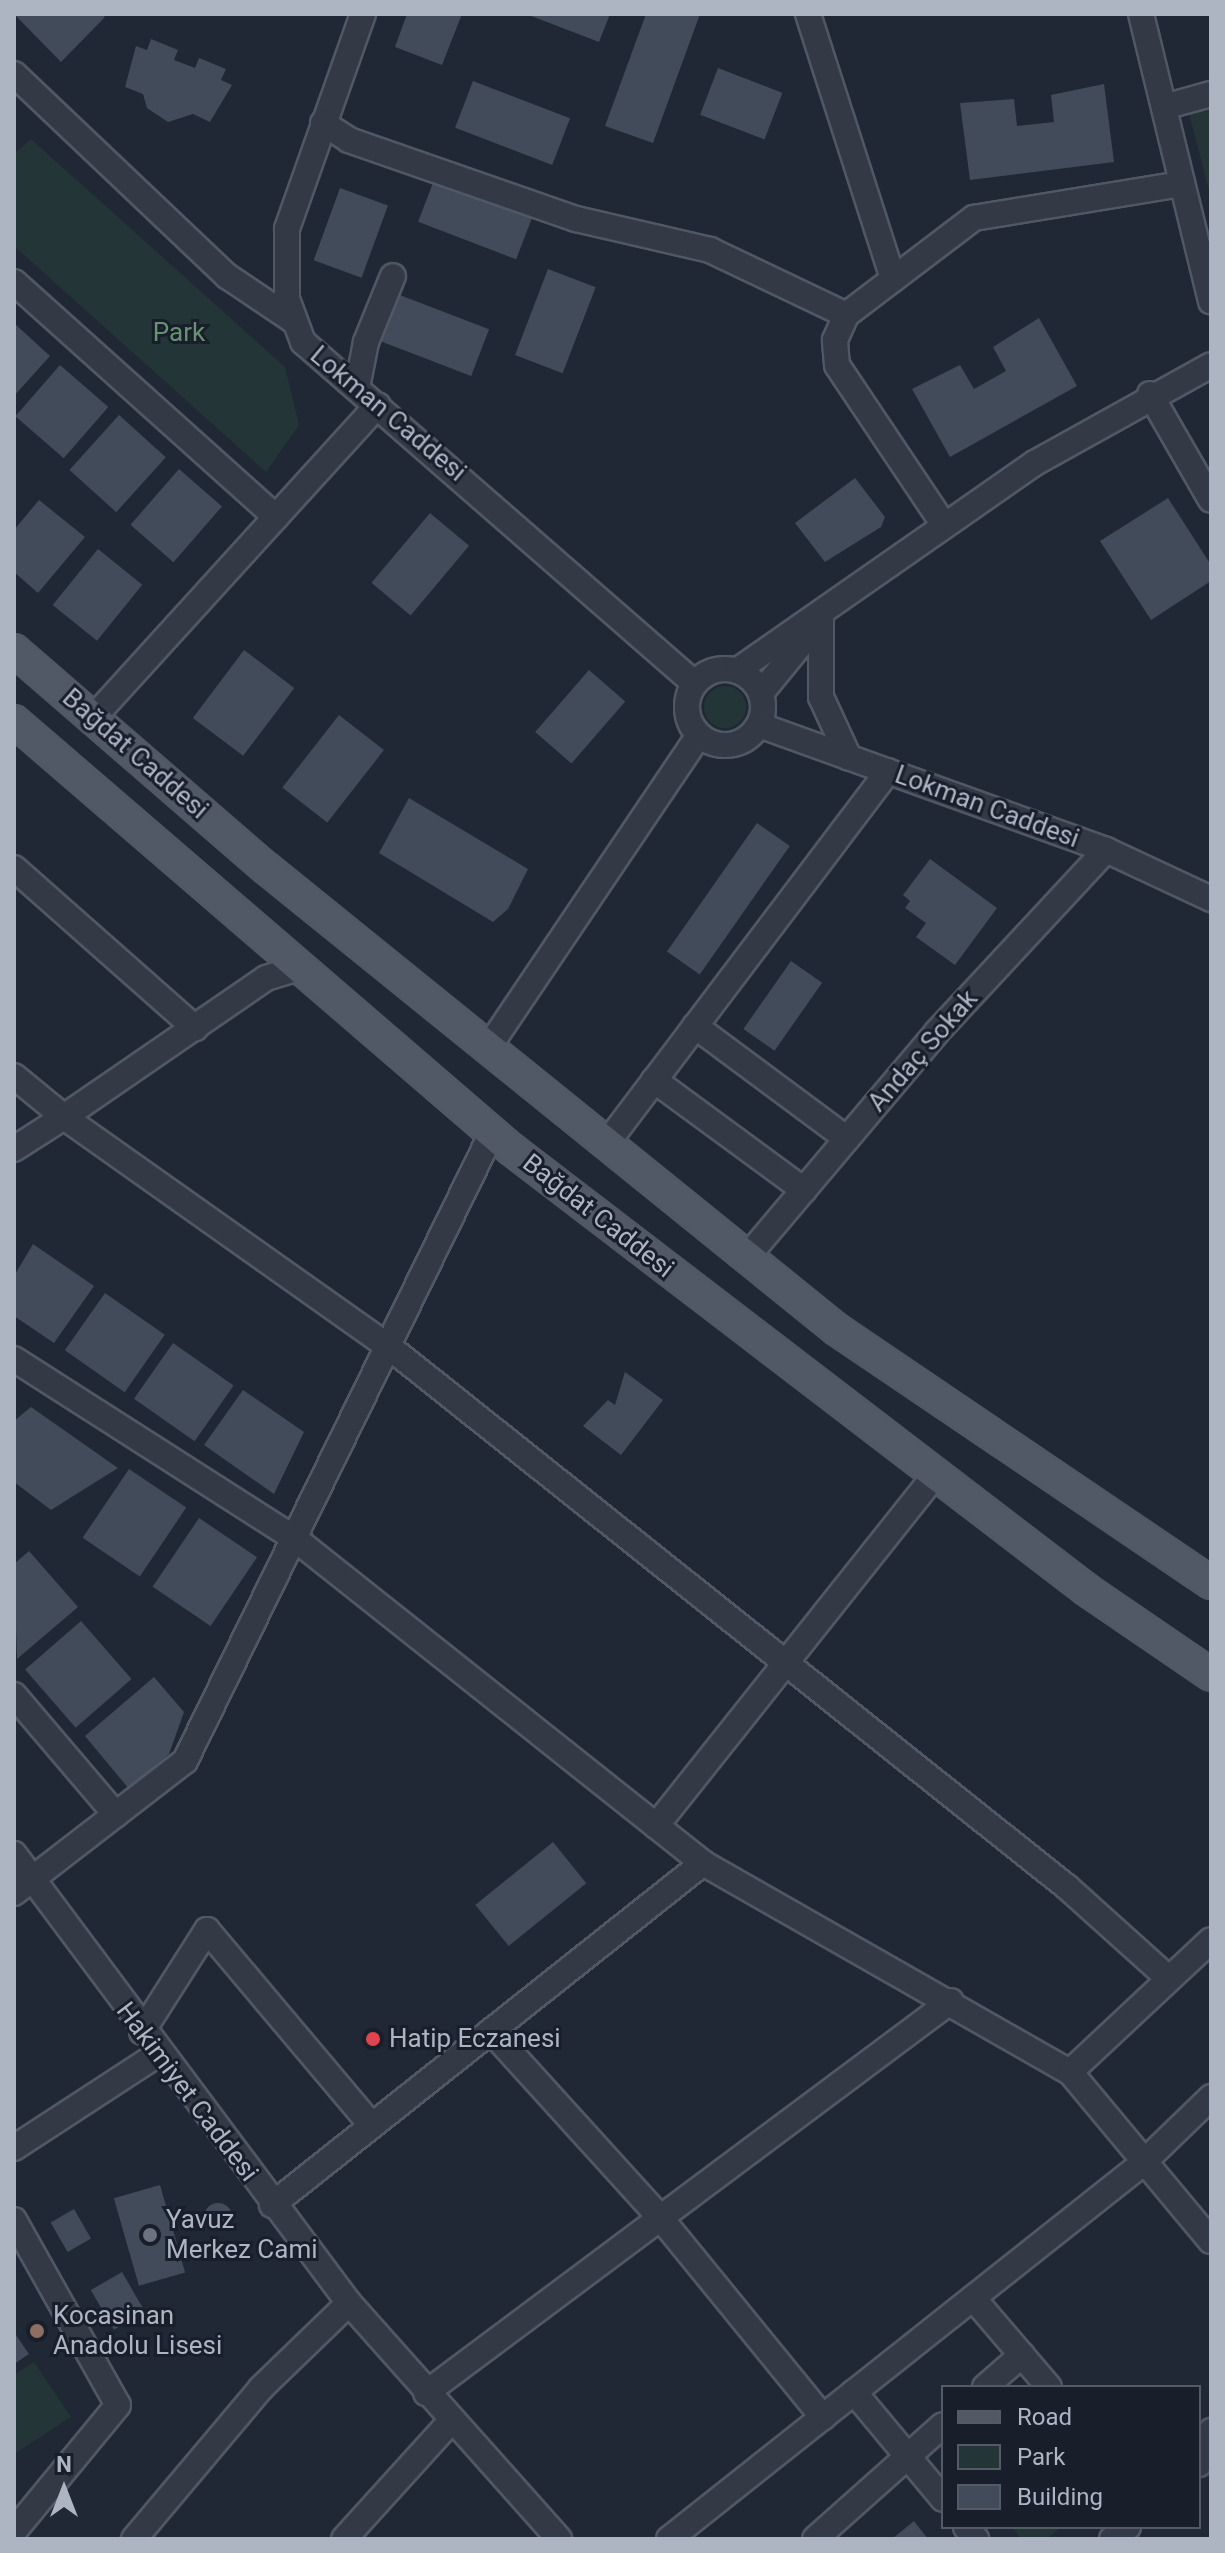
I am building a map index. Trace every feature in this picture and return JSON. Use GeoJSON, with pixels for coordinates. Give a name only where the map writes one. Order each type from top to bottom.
{"type":"FeatureCollection","features":[{"type":"Feature","properties":{"kind":"main road","name":"Bağdat Caddesi"},"geometry":{"type":"LineString","coordinates":[[14,650],[488,1048],[747,1257],[962,1418],[1211,1583]]}},
{"type":"Feature","properties":{"kind":"main road","name":"Bağdat Caddesi"},"geometry":{"type":"LineString","coordinates":[[14,721],[492,1133],[935,1475],[1211,1675]]}},
{"type":"Feature","properties":{"kind":"street","name":"Lokman Caddesi"},"geometry":{"type":"LineString","coordinates":[[363,14],[287,229],[284,276],[294,321],[303,342],[694,683]]}},
{"type":"Feature","properties":{"kind":"street"},"geometry":{"type":"LineString","coordinates":[[808,14],[893,279]]}},
{"type":"Feature","properties":{"kind":"street"},"geometry":{"type":"LineString","coordinates":[[1141,14],[1211,302]]}},
{"type":"Feature","properties":{"kind":"street"},"geometry":{"type":"LineString","coordinates":[[18,85],[227,276],[294,321]]}},
{"type":"Feature","properties":{"kind":"street"},"geometry":{"type":"LineString","coordinates":[[1164,107],[1211,94]]}},
{"type":"Feature","properties":{"kind":"street"},"geometry":{"type":"LineString","coordinates":[[323,123],[349,140],[576,219],[710,250],[846,315]]}},
{"type":"Feature","properties":{"kind":"street"},"geometry":{"type":"LineString","coordinates":[[944,525],[837,365],[835,340],[846,315],[974,218],[1182,184]]}},
{"type":"Feature","properties":{"kind":"street"},"geometry":{"type":"LineString","coordinates":[[357,388],[366,342],[393,276]]}},
{"type":"Feature","properties":{"kind":"street"},"geometry":{"type":"LineString","coordinates":[[14,282],[276,517]]}},
{"type":"Feature","properties":{"kind":"street"},"geometry":{"type":"LineString","coordinates":[[821,619],[761,693],[759,725],[733,744],[699,735],[686,709],[694,683],[717,669],[738,670],[821,619],[944,525],[1150,394],[1210,367]]}},
{"type":"Feature","properties":{"kind":"street"},"geometry":{"type":"LineString","coordinates":[[1150,394],[1211,500]]}},
{"type":"Feature","properties":{"kind":"street"},"geometry":{"type":"LineString","coordinates":[[93,718],[378,405]]}},
{"type":"Feature","properties":{"kind":"street"},"geometry":{"type":"LineString","coordinates":[[821,619],[821,697],[849,758]]}},
{"type":"Feature","properties":{"kind":"street"},"geometry":{"type":"LineString","coordinates":[[738,670],[761,693]]}},
{"type":"Feature","properties":{"kind":"street","name":"Lokman Caddesi"},"geometry":{"type":"LineString","coordinates":[[759,725],[1106,850],[1211,899]]}},
{"type":"Feature","properties":{"kind":"street"},"geometry":{"type":"LineString","coordinates":[[488,1048],[699,735]]}},
{"type":"Feature","properties":{"kind":"street"},"geometry":{"type":"LineString","coordinates":[[607,1143],[888,771]]}},
{"type":"Feature","properties":{"kind":"street","name":"Andaç Sokak"},"geometry":{"type":"LineString","coordinates":[[747,1257],[847,1139],[1106,850]]}},
{"type":"Feature","properties":{"kind":"street"},"geometry":{"type":"LineString","coordinates":[[14,868],[195,1028]]}},
{"type":"Feature","properties":{"kind":"street"},"geometry":{"type":"LineString","coordinates":[[14,1149],[266,978],[299,968]]}},
{"type":"Feature","properties":{"kind":"street"},"geometry":{"type":"LineString","coordinates":[[695,1026],[847,1139]]}},
{"type":"Feature","properties":{"kind":"street"},"geometry":{"type":"LineString","coordinates":[[14,1076],[64,1117],[388,1346],[1067,1887],[1169,1979]]}},
{"type":"Feature","properties":{"kind":"street"},"geometry":{"type":"LineString","coordinates":[[654,1080],[804,1190]]}},
{"type":"Feature","properties":{"kind":"street"},"geometry":{"type":"LineString","coordinates":[[23,1886],[185,1761],[492,1133]]}},
{"type":"Feature","properties":{"kind":"street"},"geometry":{"type":"LineString","coordinates":[[17,1366],[294,1538],[703,1863],[951,2001],[1070,2072],[1211,2241]]}},
{"type":"Feature","properties":{"kind":"street"},"geometry":{"type":"LineString","coordinates":[[656,1826],[935,1475]]}},
{"type":"Feature","properties":{"kind":"street"},"geometry":{"type":"LineString","coordinates":[[14,1695],[116,1815]]}},
{"type":"Feature","properties":{"kind":"street","name":"Hakimiyet Caddesi"},"geometry":{"type":"LineString","coordinates":[[14,1854],[23,1886],[142,2032],[349,2303],[559,2539]]}},
{"type":"Feature","properties":{"kind":"street"},"geometry":{"type":"LineString","coordinates":[[272,2205],[703,1863]]}},
{"type":"Feature","properties":{"kind":"street"},"geometry":{"type":"LineString","coordinates":[[142,2032],[207,1930],[372,2126]]}},
{"type":"Feature","properties":{"kind":"street"},"geometry":{"type":"LineString","coordinates":[[1070,2072],[1211,1940]]}},
{"type":"Feature","properties":{"kind":"street"},"geometry":{"type":"LineString","coordinates":[[426,2393],[658,2215],[951,2001]]}},
{"type":"Feature","properties":{"kind":"street"},"geometry":{"type":"LineString","coordinates":[[491,2031],[658,2215],[823,2417]]}},
{"type":"Feature","properties":{"kind":"street"},"geometry":{"type":"LineString","coordinates":[[14,2148],[158,2054]]}},
{"type":"Feature","properties":{"kind":"street"},"geometry":{"type":"LineString","coordinates":[[669,2539],[1143,2163],[1211,2097]]}},
{"type":"Feature","properties":{"kind":"street"},"geometry":{"type":"LineString","coordinates":[[14,2220],[118,2405],[14,2531]]}},
{"type":"Feature","properties":{"kind":"street"},"geometry":{"type":"LineString","coordinates":[[973,2298],[1047,2385]]}},
{"type":"Feature","properties":{"kind":"street"},"geometry":{"type":"LineString","coordinates":[[134,2539],[261,2388],[349,2303]]}},
{"type":"Feature","properties":{"kind":"street"},"geometry":{"type":"LineString","coordinates":[[987,2385],[1022,2355]]}},
{"type":"Feature","properties":{"kind":"street"},"geometry":{"type":"LineString","coordinates":[[854,2392],[941,2497]]}},
{"type":"Feature","properties":{"kind":"street"},"geometry":{"type":"LineString","coordinates":[[344,2539],[451,2421]]}},
{"type":"Feature","properties":{"kind":"street"},"geometry":{"type":"LineString","coordinates":[[815,2539],[941,2427]]}},
{"type":"Feature","properties":{"kind":"street"},"geometry":{"type":"LineString","coordinates":[[1201,2458],[1211,2431]]}},
{"type":"Feature","properties":{"kind":"green space"},"geometry":{"type":"Polygon","coordinates":[[[1211,107],[1211,198],[1189,113],[1211,107]]]}},
{"type":"Feature","properties":{"kind":"green space","name":"Park"},"geometry":{"type":"Polygon","coordinates":[[[31,139],[285,367],[299,425],[266,472],[14,246],[14,154],[31,139]]]}},
{"type":"Feature","properties":{"kind":"green space"},"geometry":{"type":"Polygon","coordinates":[[[725,686],[740,692],[746,707],[740,722],[725,728],[710,722],[704,707],[710,692],[725,686]]]}},
{"type":"Feature","properties":{"kind":"green space"},"geometry":{"type":"Polygon","coordinates":[[[34,2362],[71,2417],[14,2454],[14,2375],[34,2362]]]}},
{"type":"Feature","properties":{"kind":"green space"},"geometry":{"type":"Polygon","coordinates":[[[1014,2529],[1059,2529],[1046,2539],[1021,2539],[1014,2529]]]}},
{"type":"Feature","properties":{"kind":"building"},"geometry":{"type":"Polygon","coordinates":[[[14,14],[101,14],[105,17],[61,62],[14,14]]]}},
{"type":"Feature","properties":{"kind":"building"},"geometry":{"type":"Polygon","coordinates":[[[407,14],[462,14],[442,65],[395,47],[407,14]]]}},
{"type":"Feature","properties":{"kind":"building"},"geometry":{"type":"Polygon","coordinates":[[[526,14],[610,14],[599,42],[526,14]]]}},
{"type":"Feature","properties":{"kind":"building"},"geometry":{"type":"Polygon","coordinates":[[[646,14],[700,14],[653,143],[605,126],[646,14]]]}},
{"type":"Feature","properties":{"kind":"building"},"geometry":{"type":"Polygon","coordinates":[[[151,39],[178,50],[174,60],[195,68],[199,58],[226,69],[221,80],[232,85],[210,122],[193,114],[168,122],[147,108],[143,94],[125,87],[136,46],[147,50],[151,39]]]}},
{"type":"Feature","properties":{"kind":"building"},"geometry":{"type":"Polygon","coordinates":[[[718,68],[782,93],[764,139],[700,115],[718,68]]]}},
{"type":"Feature","properties":{"kind":"building"},"geometry":{"type":"Polygon","coordinates":[[[473,81],[570,118],[552,165],[455,128],[473,81]]]}},
{"type":"Feature","properties":{"kind":"building"},"geometry":{"type":"Polygon","coordinates":[[[1104,84],[1114,162],[970,180],[960,103],[1014,99],[1017,126],[1054,122],[1051,95],[1104,84]]]}},
{"type":"Feature","properties":{"kind":"building"},"geometry":{"type":"Polygon","coordinates":[[[436,175],[534,213],[516,259],[418,222],[436,175]]]}},
{"type":"Feature","properties":{"kind":"building"},"geometry":{"type":"Polygon","coordinates":[[[340,188],[388,205],[362,278],[314,260],[340,188]]]}},
{"type":"Feature","properties":{"kind":"building"},"geometry":{"type":"Polygon","coordinates":[[[548,269],[596,287],[563,373],[515,355],[548,269]]]}},
{"type":"Feature","properties":{"kind":"building"},"geometry":{"type":"Polygon","coordinates":[[[392,292],[489,329],[471,376],[374,339],[392,292]]]}},
{"type":"Feature","properties":{"kind":"building"},"geometry":{"type":"Polygon","coordinates":[[[1039,318],[1077,386],[950,457],[912,389],[960,365],[974,389],[1006,371],[993,347],[1039,318]]]}},
{"type":"Feature","properties":{"kind":"building"},"geometry":{"type":"Polygon","coordinates":[[[14,323],[50,356],[14,396],[14,323]]]}},
{"type":"Feature","properties":{"kind":"building"},"geometry":{"type":"Polygon","coordinates":[[[60,365],[108,407],[64,458],[15,416],[60,365]]]}},
{"type":"Feature","properties":{"kind":"building"},"geometry":{"type":"Polygon","coordinates":[[[119,415],[166,457],[116,512],[69,470],[119,415]]]}},
{"type":"Feature","properties":{"kind":"building"},"geometry":{"type":"Polygon","coordinates":[[[179,469],[222,506],[173,562],[130,525],[179,469]]]}},
{"type":"Feature","properties":{"kind":"building"},"geometry":{"type":"Polygon","coordinates":[[[855,478],[885,517],[881,527],[825,562],[795,523],[855,478]]]}},
{"type":"Feature","properties":{"kind":"building"},"geometry":{"type":"Polygon","coordinates":[[[1168,498],[1211,565],[1211,581],[1151,620],[1100,541],[1168,498]]]}},
{"type":"Feature","properties":{"kind":"building"},"geometry":{"type":"Polygon","coordinates":[[[39,500],[85,537],[38,593],[14,572],[14,530],[39,500]]]}},
{"type":"Feature","properties":{"kind":"building"},"geometry":{"type":"Polygon","coordinates":[[[430,513],[469,546],[411,615],[372,583],[430,513]]]}},
{"type":"Feature","properties":{"kind":"building"},"geometry":{"type":"Polygon","coordinates":[[[98,549],[142,585],[97,641],[53,605],[98,549]]]}},
{"type":"Feature","properties":{"kind":"building"},"geometry":{"type":"Polygon","coordinates":[[[244,650],[294,688],[243,756],[193,718],[244,650]]]}},
{"type":"Feature","properties":{"kind":"building"},"geometry":{"type":"Polygon","coordinates":[[[589,670],[625,701],[571,763],[535,732],[589,670]]]}},
{"type":"Feature","properties":{"kind":"building"},"geometry":{"type":"Polygon","coordinates":[[[339,715],[384,750],[327,823],[282,787],[339,715]]]}},
{"type":"Feature","properties":{"kind":"building"},"geometry":{"type":"Polygon","coordinates":[[[409,798],[528,869],[508,909],[493,922],[379,853],[409,798]]]}},
{"type":"Feature","properties":{"kind":"building"},"geometry":{"type":"Polygon","coordinates":[[[757,823],[790,846],[700,975],[667,952],[757,823]]]}},
{"type":"Feature","properties":{"kind":"building"},"geometry":{"type":"Polygon","coordinates":[[[930,859],[997,908],[955,965],[916,937],[926,923],[905,908],[910,901],[903,895],[930,859]]]}},
{"type":"Feature","properties":{"kind":"building"},"geometry":{"type":"Polygon","coordinates":[[[791,961],[822,983],[775,1051],[743,1029],[791,961]]]}},
{"type":"Feature","properties":{"kind":"building"},"geometry":{"type":"Polygon","coordinates":[[[33,1244],[94,1286],[54,1343],[14,1316],[14,1276],[33,1244]]]}},
{"type":"Feature","properties":{"kind":"building"},"geometry":{"type":"Polygon","coordinates":[[[105,1293],[165,1335],[125,1392],[65,1350],[105,1293]]]}},
{"type":"Feature","properties":{"kind":"building"},"geometry":{"type":"Polygon","coordinates":[[[173,1343],[234,1385],[195,1441],[134,1399],[173,1343]]]}},
{"type":"Feature","properties":{"kind":"building"},"geometry":{"type":"Polygon","coordinates":[[[625,1372],[663,1400],[621,1455],[583,1426],[608,1400],[615,1405],[625,1372]]]}},
{"type":"Feature","properties":{"kind":"building"},"geometry":{"type":"Polygon","coordinates":[[[243,1390],[304,1432],[274,1494],[204,1445],[243,1390]]]}},
{"type":"Feature","properties":{"kind":"building"},"geometry":{"type":"Polygon","coordinates":[[[31,1407],[118,1468],[51,1510],[14,1482],[14,1421],[31,1407]]]}},
{"type":"Feature","properties":{"kind":"building"},"geometry":{"type":"Polygon","coordinates":[[[129,1469],[186,1508],[140,1576],[83,1538],[129,1469]]]}},
{"type":"Feature","properties":{"kind":"building"},"geometry":{"type":"Polygon","coordinates":[[[199,1518],[257,1557],[211,1626],[153,1587],[199,1518]]]}},
{"type":"Feature","properties":{"kind":"building"},"geometry":{"type":"Polygon","coordinates":[[[29,1551],[78,1607],[17,1659],[14,1564],[29,1551]]]}},
{"type":"Feature","properties":{"kind":"building"},"geometry":{"type":"Polygon","coordinates":[[[81,1621],[132,1679],[76,1728],[25,1670],[81,1621]]]}},
{"type":"Feature","properties":{"kind":"building"},"geometry":{"type":"Polygon","coordinates":[[[154,1677],[184,1712],[169,1754],[129,1789],[85,1736],[154,1677]]]}},
{"type":"Feature","properties":{"kind":"building"},"geometry":{"type":"Polygon","coordinates":[[[553,1842],[586,1883],[509,1946],[475,1905],[553,1842]]]}},
{"type":"Feature","properties":{"kind":"building","name":"Yavuz Merkez Cami"},"geometry":{"type":"Polygon","coordinates":[[[160,2185],[185,2272],[139,2286],[114,2198],[160,2185]]]}},
{"type":"Feature","properties":{"kind":"building"},"geometry":{"type":"Polygon","coordinates":[[[218,2203],[228,2207],[232,2217],[228,2227],[218,2231],[208,2227],[204,2217],[208,2207],[218,2203]]]}},
{"type":"Feature","properties":{"kind":"building"},"geometry":{"type":"Polygon","coordinates":[[[74,2209],[91,2238],[68,2252],[51,2222],[74,2209]]]}},
{"type":"Feature","properties":{"kind":"building"},"geometry":{"type":"Polygon","coordinates":[[[122,2272],[145,2312],[114,2330],[91,2290],[122,2272]]]}},
{"type":"Feature","properties":{"kind":"building"},"geometry":{"type":"Polygon","coordinates":[[[14,2332],[29,2354],[14,2364],[14,2332]]]}},
{"type":"Feature","properties":{"kind":"building"},"geometry":{"type":"Polygon","coordinates":[[[914,2521],[928,2539],[892,2539],[914,2521]]]}},
{"type":"Feature","properties":{"kind":"place","name":"Hatip Eczanesi"},"geometry":{"type":"Point","coordinates":[373,2039]}},
{"type":"Feature","properties":{"kind":"place","name":"Yavuz Merkez Cami"},"geometry":{"type":"Point","coordinates":[150,2235]}},
{"type":"Feature","properties":{"kind":"place","name":"Kocasinan Anadolu Lisesi"},"geometry":{"type":"Point","coordinates":[37,2331]}}]}
